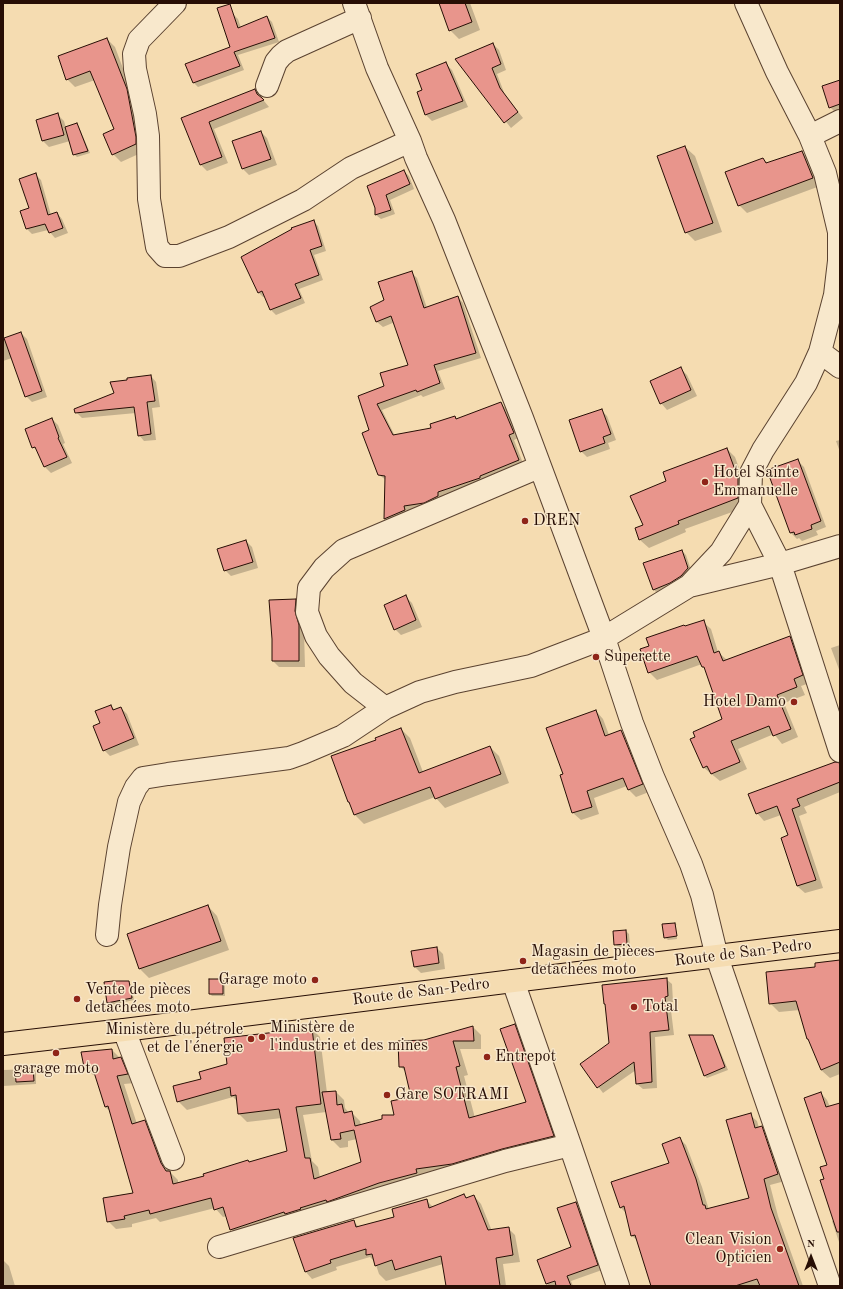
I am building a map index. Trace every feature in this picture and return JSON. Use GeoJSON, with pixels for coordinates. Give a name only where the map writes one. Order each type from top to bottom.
{"type":"FeatureCollection","features":[{"type":"Feature","properties":{"kind":"main road","name":"Route de San-Pedro"},"geometry":{"type":"LineString","coordinates":[[3,1044],[840,941]]}},
{"type":"Feature","properties":{"kind":"street"},"geometry":{"type":"LineString","coordinates":[[175,3],[139,40],[134,54],[135,69],[145,114],[148,136],[149,199],[157,247],[165,256],[179,256],[229,237],[302,200],[351,168],[410,141]]}},
{"type":"Feature","properties":{"kind":"street"},"geometry":{"type":"LineString","coordinates":[[108,935],[114,883],[129,802],[136,787],[143,778],[289,758],[343,736],[385,708],[420,692],[455,682],[531,666],[604,638],[690,586],[722,552],[750,505],[752,473],[763,450],[806,384],[820,352],[835,294],[839,261],[839,232],[825,173],[810,136],[777,72],[746,3]]}},
{"type":"Feature","properties":{"kind":"street"},"geometry":{"type":"LineString","coordinates":[[267,86],[276,62],[280,56],[357,11],[377,68],[450,235],[522,418],[604,638],[632,723],[653,777],[691,864],[702,895],[717,957],[830,1286]]}},
{"type":"Feature","properties":{"kind":"street"},"geometry":{"type":"LineString","coordinates":[[810,136],[840,121]]}},
{"type":"Feature","properties":{"kind":"street"},"geometry":{"type":"LineString","coordinates":[[820,352],[840,367]]}},
{"type":"Feature","properties":{"kind":"street"},"geometry":{"type":"LineString","coordinates":[[385,708],[353,683],[328,656],[316,636],[307,612],[309,588],[324,568],[344,550],[539,467]]}},
{"type":"Feature","properties":{"kind":"street"},"geometry":{"type":"LineString","coordinates":[[750,505],[780,564],[839,747]]}},
{"type":"Feature","properties":{"kind":"street"},"geometry":{"type":"LineString","coordinates":[[690,586],[780,564],[840,546]]}},
{"type":"Feature","properties":{"kind":"street"},"geometry":{"type":"LineString","coordinates":[[513,981],[618,1286]]}},
{"type":"Feature","properties":{"kind":"street"},"geometry":{"type":"LineString","coordinates":[[124,1030],[173,1159]]}},
{"type":"Feature","properties":{"kind":"street"},"geometry":{"type":"LineString","coordinates":[[219,1247],[505,1161],[570,1145]]}},
{"type":"Feature","properties":{"kind":"building"},"geometry":{"type":"Polygon","coordinates":[[[439,3],[465,3],[472,22],[449,31],[439,3]]]}},
{"type":"Feature","properties":{"kind":"building"},"geometry":{"type":"Polygon","coordinates":[[[230,4],[238,28],[267,16],[275,38],[234,52],[240,66],[193,83],[185,64],[230,47],[217,8],[230,4]]]}},
{"type":"Feature","properties":{"kind":"building"},"geometry":{"type":"Polygon","coordinates":[[[107,38],[127,89],[136,137],[136,144],[112,155],[103,134],[114,129],[90,71],[66,80],[58,56],[107,38]]]}},
{"type":"Feature","properties":{"kind":"building"},"geometry":{"type":"Polygon","coordinates":[[[493,43],[501,64],[492,68],[500,88],[518,112],[504,123],[455,59],[493,43]]]}},
{"type":"Feature","properties":{"kind":"building"},"geometry":{"type":"Polygon","coordinates":[[[446,62],[463,101],[425,115],[417,92],[422,90],[416,74],[446,62]]]}},
{"type":"Feature","properties":{"kind":"building"},"geometry":{"type":"Polygon","coordinates":[[[840,80],[840,104],[829,108],[822,86],[840,80]]]}},
{"type":"Feature","properties":{"kind":"building"},"geometry":{"type":"Polygon","coordinates":[[[255,89],[257,94],[264,100],[209,122],[222,157],[200,165],[181,118],[255,89]]]}},
{"type":"Feature","properties":{"kind":"building"},"geometry":{"type":"Polygon","coordinates":[[[58,113],[64,135],[42,141],[36,120],[58,113]]]}},
{"type":"Feature","properties":{"kind":"building"},"geometry":{"type":"Polygon","coordinates":[[[77,123],[88,151],[73,155],[65,127],[77,123]]]}},
{"type":"Feature","properties":{"kind":"building"},"geometry":{"type":"Polygon","coordinates":[[[261,131],[271,159],[242,169],[232,141],[261,131]]]}},
{"type":"Feature","properties":{"kind":"building"},"geometry":{"type":"Polygon","coordinates":[[[685,146],[713,223],[685,233],[657,156],[685,146]]]}},
{"type":"Feature","properties":{"kind":"building"},"geometry":{"type":"Polygon","coordinates":[[[802,151],[813,178],[738,206],[725,172],[763,158],[766,163],[802,151]]]}},
{"type":"Feature","properties":{"kind":"building"},"geometry":{"type":"Polygon","coordinates":[[[404,170],[410,184],[386,195],[391,210],[375,215],[375,208],[367,186],[404,170]]]}},
{"type":"Feature","properties":{"kind":"building"},"geometry":{"type":"Polygon","coordinates":[[[36,173],[48,215],[57,212],[63,228],[49,233],[45,224],[26,229],[20,211],[29,208],[19,179],[36,173]]]}},
{"type":"Feature","properties":{"kind":"building"},"geometry":{"type":"Polygon","coordinates":[[[314,220],[322,246],[310,250],[319,275],[295,284],[301,298],[270,310],[262,291],[258,293],[241,257],[292,229],[291,228],[314,220]]]}},
{"type":"Feature","properties":{"kind":"building"},"geometry":{"type":"Polygon","coordinates":[[[412,271],[424,308],[458,296],[476,353],[434,365],[440,383],[417,392],[416,390],[377,404],[393,435],[431,428],[430,424],[455,416],[456,419],[501,402],[514,433],[509,435],[519,460],[480,476],[480,478],[438,492],[438,496],[424,503],[404,506],[405,510],[384,519],[385,476],[378,475],[362,433],[369,430],[358,396],[384,386],[380,373],[408,365],[391,316],[376,322],[370,307],[384,300],[378,282],[412,271]]]}},
{"type":"Feature","properties":{"kind":"building"},"geometry":{"type":"Polygon","coordinates":[[[21,332],[42,391],[25,397],[4,338],[21,332]]]}},
{"type":"Feature","properties":{"kind":"building"},"geometry":{"type":"Polygon","coordinates":[[[681,367],[691,390],[660,404],[650,381],[681,367]]]}},
{"type":"Feature","properties":{"kind":"building"},"geometry":{"type":"Polygon","coordinates":[[[151,375],[155,401],[147,402],[151,434],[138,436],[134,407],[75,413],[74,409],[114,393],[110,382],[151,375]]]}},
{"type":"Feature","properties":{"kind":"building"},"geometry":{"type":"Polygon","coordinates":[[[602,409],[611,434],[603,437],[605,443],[580,452],[569,420],[602,409]]]}},
{"type":"Feature","properties":{"kind":"building"},"geometry":{"type":"Polygon","coordinates":[[[52,418],[59,437],[58,438],[67,457],[44,467],[35,447],[32,448],[25,429],[52,418]]]}},
{"type":"Feature","properties":{"kind":"building"},"geometry":{"type":"Polygon","coordinates":[[[727,448],[738,478],[738,498],[678,521],[679,524],[639,540],[635,528],[643,525],[630,496],[666,481],[663,472],[727,448]]]}},
{"type":"Feature","properties":{"kind":"building"},"geometry":{"type":"Polygon","coordinates":[[[798,459],[821,521],[811,525],[812,529],[795,535],[794,532],[790,533],[767,470],[798,459]]]}},
{"type":"Feature","properties":{"kind":"building"},"geometry":{"type":"Polygon","coordinates":[[[246,540],[253,562],[224,571],[217,549],[246,540]]]}},
{"type":"Feature","properties":{"kind":"building"},"geometry":{"type":"Polygon","coordinates":[[[682,550],[688,568],[681,576],[670,583],[653,590],[643,563],[682,550]]]}},
{"type":"Feature","properties":{"kind":"building"},"geometry":{"type":"Polygon","coordinates":[[[406,595],[416,620],[394,630],[384,605],[406,595]]]}},
{"type":"Feature","properties":{"kind":"building"},"geometry":{"type":"Polygon","coordinates":[[[296,599],[295,611],[299,625],[299,661],[272,661],[269,600],[296,599]]]}},
{"type":"Feature","properties":{"kind":"building"},"geometry":{"type":"Polygon","coordinates":[[[704,620],[714,653],[719,651],[723,661],[790,636],[803,675],[794,679],[797,687],[777,695],[791,729],[773,736],[769,726],[731,741],[740,762],[711,774],[707,766],[703,768],[690,739],[695,737],[693,732],[722,719],[704,667],[702,667],[697,656],[648,673],[640,649],[649,646],[646,638],[704,620]]]}},
{"type":"Feature","properties":{"kind":"building"},"geometry":{"type":"Polygon","coordinates":[[[111,705],[113,710],[121,707],[134,738],[103,751],[93,726],[100,723],[95,711],[111,705]]]}},
{"type":"Feature","properties":{"kind":"building"},"geometry":{"type":"Polygon","coordinates":[[[596,710],[605,736],[621,730],[643,784],[628,790],[623,778],[587,791],[592,807],[572,813],[560,775],[563,774],[546,728],[596,710]]]}},
{"type":"Feature","properties":{"kind":"building"},"geometry":{"type":"Polygon","coordinates":[[[401,728],[419,773],[490,746],[501,774],[435,799],[430,787],[354,815],[331,756],[376,740],[375,738],[401,728]]]}},
{"type":"Feature","properties":{"kind":"building"},"geometry":{"type":"Polygon","coordinates":[[[835,762],[840,763],[840,782],[797,799],[800,806],[792,809],[816,880],[797,886],[781,838],[788,835],[777,806],[756,814],[748,794],[835,762]]]}},
{"type":"Feature","properties":{"kind":"building"},"geometry":{"type":"Polygon","coordinates":[[[208,905],[221,941],[139,969],[127,934],[208,905]]]}},
{"type":"Feature","properties":{"kind":"building"},"geometry":{"type":"Polygon","coordinates":[[[675,923],[677,936],[664,938],[662,924],[675,923]]]}},
{"type":"Feature","properties":{"kind":"building"},"geometry":{"type":"Polygon","coordinates":[[[626,930],[627,944],[614,945],[613,931],[626,930]]]}},
{"type":"Feature","properties":{"kind":"building"},"geometry":{"type":"Polygon","coordinates":[[[437,947],[439,963],[414,967],[411,951],[437,947]]]}},
{"type":"Feature","properties":{"kind":"building"},"geometry":{"type":"Polygon","coordinates":[[[840,960],[840,1062],[821,1070],[807,1039],[796,1001],[769,1004],[766,972],[815,967],[815,963],[840,960]]]}},
{"type":"Feature","properties":{"kind":"building"},"geometry":{"type":"Polygon","coordinates":[[[667,978],[668,996],[665,997],[669,1030],[650,1032],[652,1082],[636,1084],[634,1062],[597,1088],[580,1064],[609,1043],[602,985],[667,978]]]}},
{"type":"Feature","properties":{"kind":"building"},"geometry":{"type":"Polygon","coordinates":[[[209,979],[223,979],[223,994],[209,994],[209,979]]]}},
{"type":"Feature","properties":{"kind":"building"},"geometry":{"type":"Polygon","coordinates":[[[129,981],[132,998],[107,1003],[104,982],[129,981]]]}},
{"type":"Feature","properties":{"kind":"building"},"geometry":{"type":"Polygon","coordinates":[[[515,1024],[554,1136],[502,1149],[452,1164],[416,1169],[417,1173],[379,1183],[327,1202],[326,1200],[285,1214],[284,1212],[230,1230],[223,1207],[214,1210],[211,1198],[150,1214],[149,1210],[124,1216],[125,1219],[107,1222],[103,1198],[133,1193],[108,1106],[105,1107],[92,1066],[84,1067],[81,1052],[112,1049],[113,1059],[121,1057],[128,1074],[117,1076],[132,1124],[145,1120],[161,1163],[166,1171],[170,1171],[173,1184],[204,1176],[203,1174],[248,1160],[249,1162],[287,1151],[279,1109],[238,1114],[236,1095],[231,1096],[230,1087],[177,1102],[173,1086],[201,1079],[199,1072],[227,1064],[224,1038],[312,1028],[321,1104],[296,1107],[305,1158],[310,1158],[314,1179],[361,1162],[354,1130],[340,1133],[341,1139],[331,1140],[322,1092],[336,1091],[337,1105],[342,1104],[344,1113],[352,1111],[355,1126],[382,1119],[382,1115],[394,1115],[391,1101],[411,1097],[404,1067],[399,1067],[398,1041],[424,1040],[473,1026],[474,1041],[453,1041],[460,1066],[456,1067],[469,1118],[526,1102],[500,1029],[515,1024]]]}},
{"type":"Feature","properties":{"kind":"building"},"geometry":{"type":"Polygon","coordinates":[[[689,1035],[713,1035],[725,1067],[704,1076],[689,1035]]]}},
{"type":"Feature","properties":{"kind":"building"},"geometry":{"type":"Polygon","coordinates":[[[33,1068],[34,1081],[16,1082],[15,1069],[33,1068]]]}},
{"type":"Feature","properties":{"kind":"building"},"geometry":{"type":"Polygon","coordinates":[[[821,1092],[826,1107],[840,1103],[840,1232],[837,1232],[820,1180],[824,1179],[820,1167],[827,1165],[804,1098],[821,1092]]]}},
{"type":"Feature","properties":{"kind":"building"},"geometry":{"type":"Polygon","coordinates":[[[751,1113],[755,1128],[762,1126],[778,1174],[764,1179],[771,1208],[799,1286],[760,1286],[757,1279],[735,1286],[651,1286],[635,1235],[631,1236],[624,1206],[620,1208],[611,1182],[669,1163],[662,1144],[680,1137],[696,1179],[703,1205],[705,1205],[706,1209],[749,1198],[726,1120],[751,1113]]]}},
{"type":"Feature","properties":{"kind":"building"},"geometry":{"type":"Polygon","coordinates":[[[464,1194],[466,1198],[474,1195],[488,1230],[509,1227],[513,1255],[496,1258],[500,1286],[446,1286],[441,1256],[395,1270],[392,1260],[375,1266],[372,1254],[366,1255],[366,1249],[330,1260],[331,1263],[305,1272],[293,1238],[354,1220],[356,1227],[394,1217],[392,1209],[427,1199],[429,1208],[464,1194]]]}},
{"type":"Feature","properties":{"kind":"building"},"geometry":{"type":"Polygon","coordinates":[[[576,1202],[598,1265],[567,1276],[571,1286],[556,1286],[555,1281],[546,1284],[537,1260],[571,1247],[557,1208],[576,1202]]]}},
{"type":"Feature","properties":{"kind":"place","name":"Hotel Sainte Emmanuelle"},"geometry":{"type":"Point","coordinates":[705,482]}},
{"type":"Feature","properties":{"kind":"place","name":"DREN"},"geometry":{"type":"Point","coordinates":[525,521]}},
{"type":"Feature","properties":{"kind":"place","name":"Superette"},"geometry":{"type":"Point","coordinates":[596,657]}},
{"type":"Feature","properties":{"kind":"place","name":"Hotel Damo"},"geometry":{"type":"Point","coordinates":[794,702]}},
{"type":"Feature","properties":{"kind":"place","name":"Magasin de pièces detachées moto"},"geometry":{"type":"Point","coordinates":[523,961]}},
{"type":"Feature","properties":{"kind":"place","name":"Garage moto"},"geometry":{"type":"Point","coordinates":[315,980]}},
{"type":"Feature","properties":{"kind":"place","name":"Vente de pièces detachées moto"},"geometry":{"type":"Point","coordinates":[77,999]}},
{"type":"Feature","properties":{"kind":"place","name":"Total"},"geometry":{"type":"Point","coordinates":[634,1007]}},
{"type":"Feature","properties":{"kind":"place","name":"Ministère de l'industrie et des mines"},"geometry":{"type":"Point","coordinates":[262,1037]}},
{"type":"Feature","properties":{"kind":"place","name":"Ministère du pétrole et de l'énergie"},"geometry":{"type":"Point","coordinates":[251,1039]}},
{"type":"Feature","properties":{"kind":"place","name":"garage moto"},"geometry":{"type":"Point","coordinates":[56,1053]}},
{"type":"Feature","properties":{"kind":"place","name":"Entrepot"},"geometry":{"type":"Point","coordinates":[487,1057]}},
{"type":"Feature","properties":{"kind":"place","name":"Gare SOTRAMI"},"geometry":{"type":"Point","coordinates":[387,1095]}},
{"type":"Feature","properties":{"kind":"place","name":"Clean Vision Opticien"},"geometry":{"type":"Point","coordinates":[780,1249]}}]}
